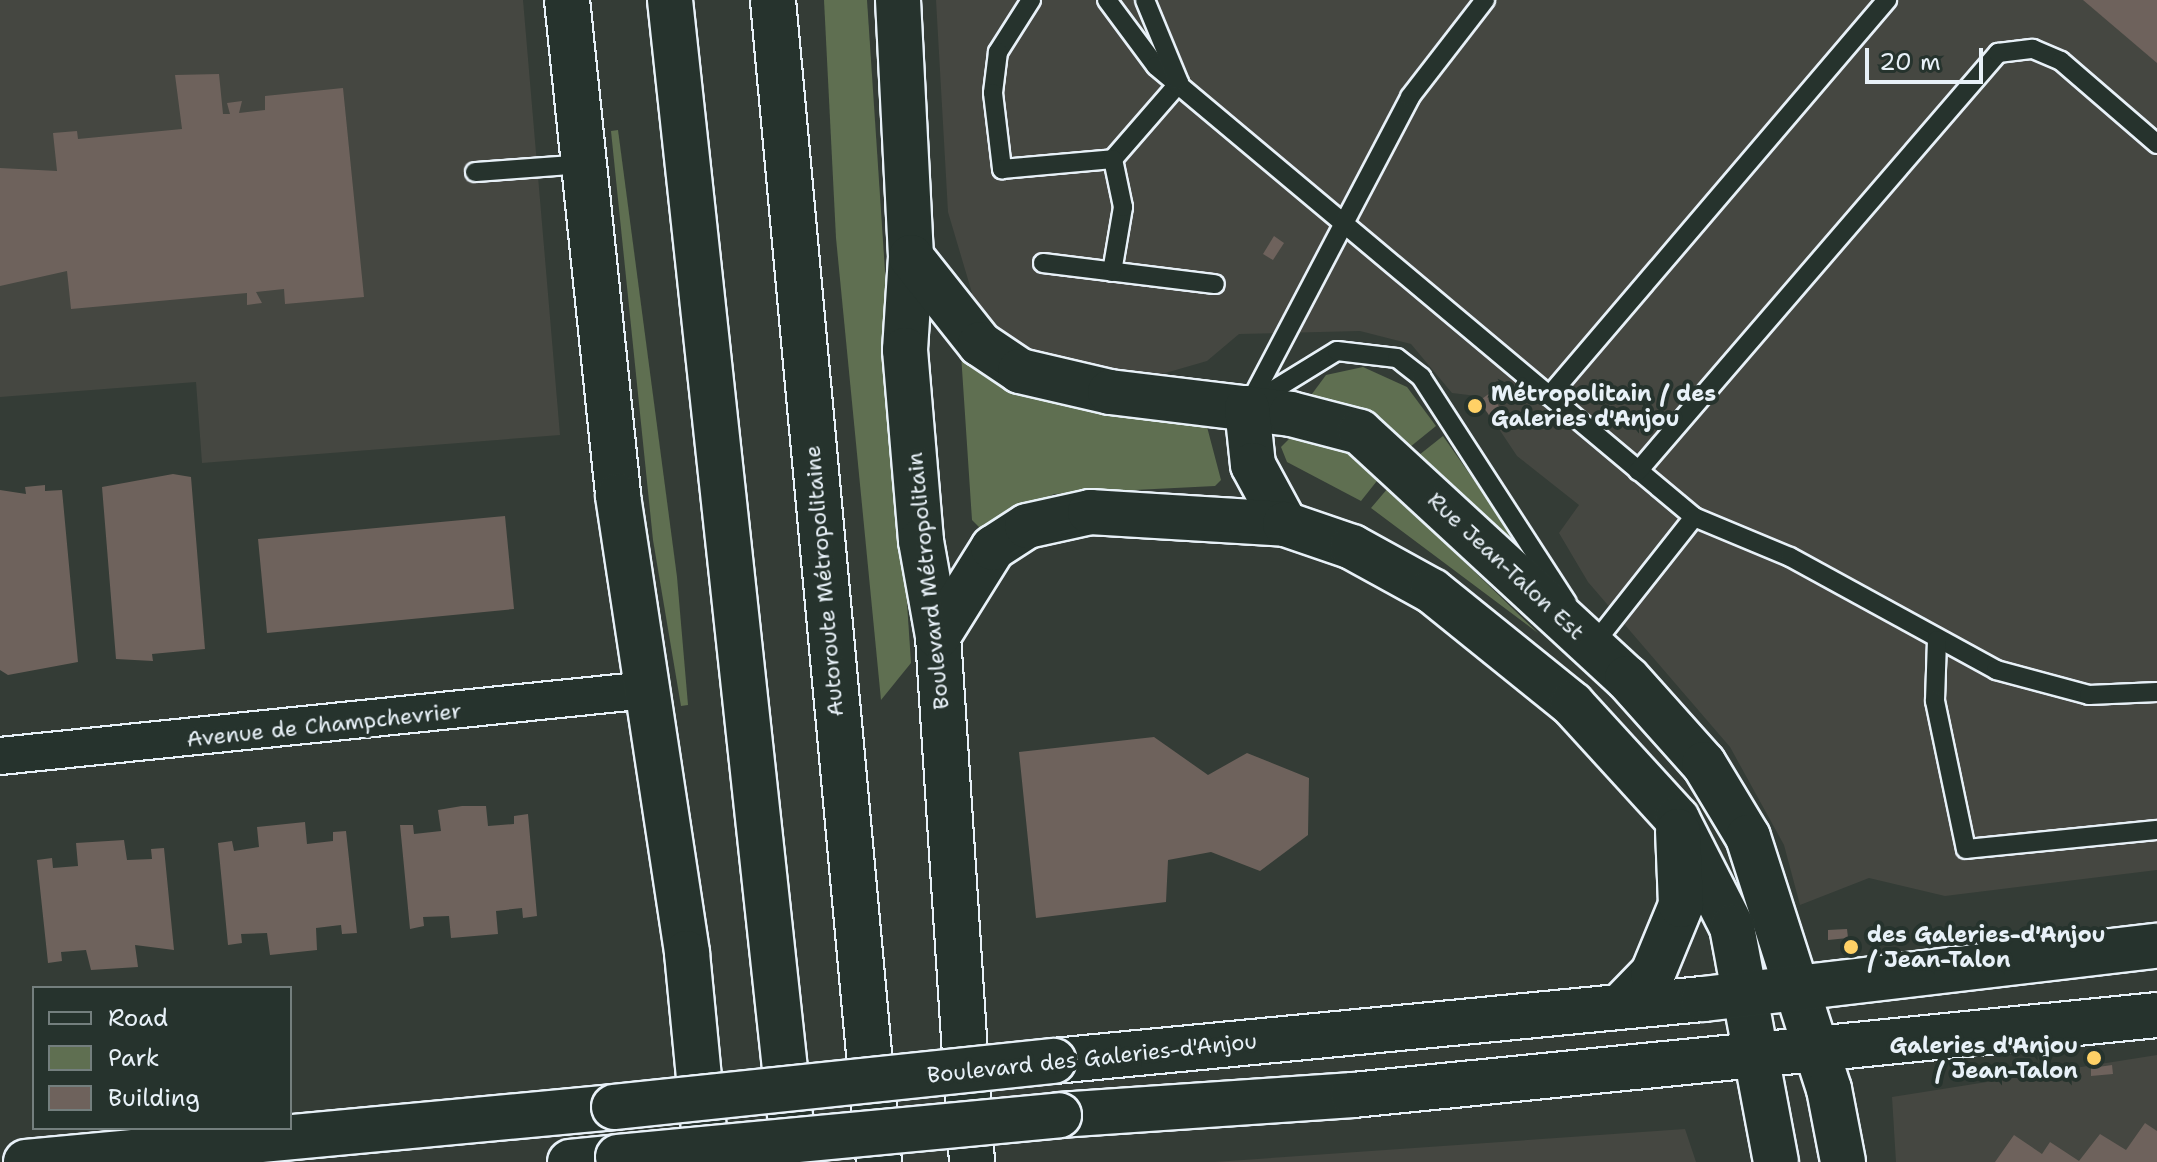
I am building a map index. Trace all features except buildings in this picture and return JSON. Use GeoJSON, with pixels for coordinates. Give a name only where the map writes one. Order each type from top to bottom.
{"type":"FeatureCollection","features":[{"type":"Feature","properties":{"kind":"main road"},"geometry":{"type":"LineString","coordinates":[[567,0],[618,496],[687,953],[707,1162]]}},
{"type":"Feature","properties":{"kind":"main road"},"geometry":{"type":"LineString","coordinates":[[670,0],[795,1162]]}},
{"type":"Feature","properties":{"kind":"main road","name":"Autoroute Métropolitaine"},"geometry":{"type":"LineString","coordinates":[[773,0],[879,1162]]}},
{"type":"Feature","properties":{"kind":"main road","name":"Boulevard Métropolitain"},"geometry":{"type":"LineString","coordinates":[[898,0],[911,257],[905,350],[921,541],[938,636],[972,1162]]}},
{"type":"Feature","properties":{"kind":"main road","name":"Rue Jean-Talon Est"},"geometry":{"type":"LineString","coordinates":[[911,257],[980,344],[1020,371],[1110,392],[1247,408],[1360,432],[1593,646],[1685,739],[1735,811],[1818,1052],[1843,1162]]}},
{"type":"Feature","properties":{"kind":"main road"},"geometry":{"type":"LineString","coordinates":[[1247,408],[1253,465],[1285,524]]}},
{"type":"Feature","properties":{"kind":"main road"},"geometry":{"type":"LineString","coordinates":[[938,636],[993,548],[1044,520],[1129,511],[1285,524],[1372,557],[1471,618],[1594,726],[1677,819],[1732,927],[1751,1057],[1776,1162]]}},
{"type":"Feature","properties":{"kind":"main road"},"geometry":{"type":"LineString","coordinates":[[1621,1006],[1653,973],[1681,905],[1677,819]]}},
{"type":"Feature","properties":{"kind":"main road","name":"Boulevard des Galeries-d'Anjou"},"geometry":{"type":"LineString","coordinates":[[26,1162],[614,1107],[1621,1006],[2157,946]]}},
{"type":"Feature","properties":{"kind":"main road"},"geometry":{"type":"LineString","coordinates":[[570,1162],[1059,1115],[1818,1052],[2157,1015]]}},
{"type":"Feature","properties":{"kind":"street","name":"Avenue de Champchevrier"},"geometry":{"type":"LineString","coordinates":[[0,756],[647,690]]}},
{"type":"Feature","properties":{"kind":"lane"},"geometry":{"type":"LineString","coordinates":[[1031,0],[998,52],[993,93],[1002,169],[1113,159],[1179,83]]}},
{"type":"Feature","properties":{"kind":"lane"},"geometry":{"type":"LineString","coordinates":[[1107,0],[1140,50],[1694,517],[1790,557],[1937,640],[2054,689],[2157,692]]}},
{"type":"Feature","properties":{"kind":"lane"},"geometry":{"type":"LineString","coordinates":[[1145,0],[1179,83]]}},
{"type":"Feature","properties":{"kind":"lane"},"geometry":{"type":"LineString","coordinates":[[1247,408],[1410,97],[1485,0]]}},
{"type":"Feature","properties":{"kind":"lane"},"geometry":{"type":"LineString","coordinates":[[1549,396],[1887,0]]}},
{"type":"Feature","properties":{"kind":"lane"},"geometry":{"type":"LineString","coordinates":[[1638,471],[1998,53],[2033,49],[2061,61],[2157,144]]}},
{"type":"Feature","properties":{"kind":"lane"},"geometry":{"type":"LineString","coordinates":[[1112,272],[1123,207],[1113,159]]}},
{"type":"Feature","properties":{"kind":"lane"},"geometry":{"type":"LineString","coordinates":[[475,172],[584,164]]}},
{"type":"Feature","properties":{"kind":"lane"},"geometry":{"type":"LineString","coordinates":[[1043,263],[1215,284]]}},
{"type":"Feature","properties":{"kind":"lane"},"geometry":{"type":"LineString","coordinates":[[1247,408],[1337,351],[1380,352],[1409,366],[1530,539],[1593,646],[1694,517]]}},
{"type":"Feature","properties":{"kind":"lane"},"geometry":{"type":"LineString","coordinates":[[1937,640],[1935,701],[1966,849],[2157,830]]}},
{"type":"Feature","properties":{"kind":"shaded area"},"geometry":{"type":"Polygon","coordinates":[[[0,0],[523,0],[560,435],[202,463],[196,382],[0,397],[0,0]]]}},
{"type":"Feature","properties":{"kind":"shaded area"},"geometry":{"type":"Polygon","coordinates":[[[936,0],[2157,0],[2157,870],[1945,896],[1869,878],[1800,905],[1784,845],[1730,747],[1588,582],[1559,533],[1579,505],[1517,456],[1477,396],[1452,393],[1411,344],[1360,331],[1239,334],[1207,361],[1155,376],[1079,374],[1008,342],[967,298],[972,293],[948,212],[936,0]]]}},
{"type":"Feature","properties":{"kind":"shaded area"},"geometry":{"type":"Polygon","coordinates":[[[2157,1055],[2157,1162],[1896,1162],[1892,1097],[2157,1055]]]}},
{"type":"Feature","properties":{"kind":"shaded area"},"geometry":{"type":"Polygon","coordinates":[[[1685,1129],[1696,1162],[1214,1162],[1685,1129]]]}},
{"type":"Feature","properties":{"kind":"green space"},"geometry":{"type":"Polygon","coordinates":[[[824,0],[867,0],[911,663],[881,700],[836,238],[824,0]]]}},
{"type":"Feature","properties":{"kind":"green space"},"geometry":{"type":"Polygon","coordinates":[[[618,130],[677,577],[688,705],[681,706],[653,540],[611,131],[618,130]]]}},
{"type":"Feature","properties":{"kind":"green space"},"geometry":{"type":"Polygon","coordinates":[[[961,354],[1206,423],[1221,480],[1215,486],[1054,494],[981,529],[972,520],[961,354]]]}},
{"type":"Feature","properties":{"kind":"green space"},"geometry":{"type":"Polygon","coordinates":[[[1363,367],[1407,387],[1436,426],[1405,451],[1309,398],[1326,375],[1363,367]]]}},
{"type":"Feature","properties":{"kind":"green space"},"geometry":{"type":"Polygon","coordinates":[[[1293,435],[1329,436],[1384,472],[1361,501],[1287,462],[1281,447],[1293,435]]]}},
{"type":"Feature","properties":{"kind":"green space"},"geometry":{"type":"Polygon","coordinates":[[[1443,436],[1518,543],[1516,548],[1414,459],[1443,436]]]}},
{"type":"Feature","properties":{"kind":"green space"},"geometry":{"type":"Polygon","coordinates":[[[1394,481],[1452,550],[1538,633],[1371,508],[1394,481]]]}},
{"type":"Feature","properties":{"kind":"place","name":"Métropolitain / des Galeries d'Anjou"},"geometry":{"type":"Point","coordinates":[1475,406]}},
{"type":"Feature","properties":{"kind":"place","name":"des Galeries-d'Anjou / Jean-Talon"},"geometry":{"type":"Point","coordinates":[1851,947]}},
{"type":"Feature","properties":{"kind":"place","name":"Galeries d'Anjou / Jean-Talon"},"geometry":{"type":"Point","coordinates":[2094,1058]}}]}
